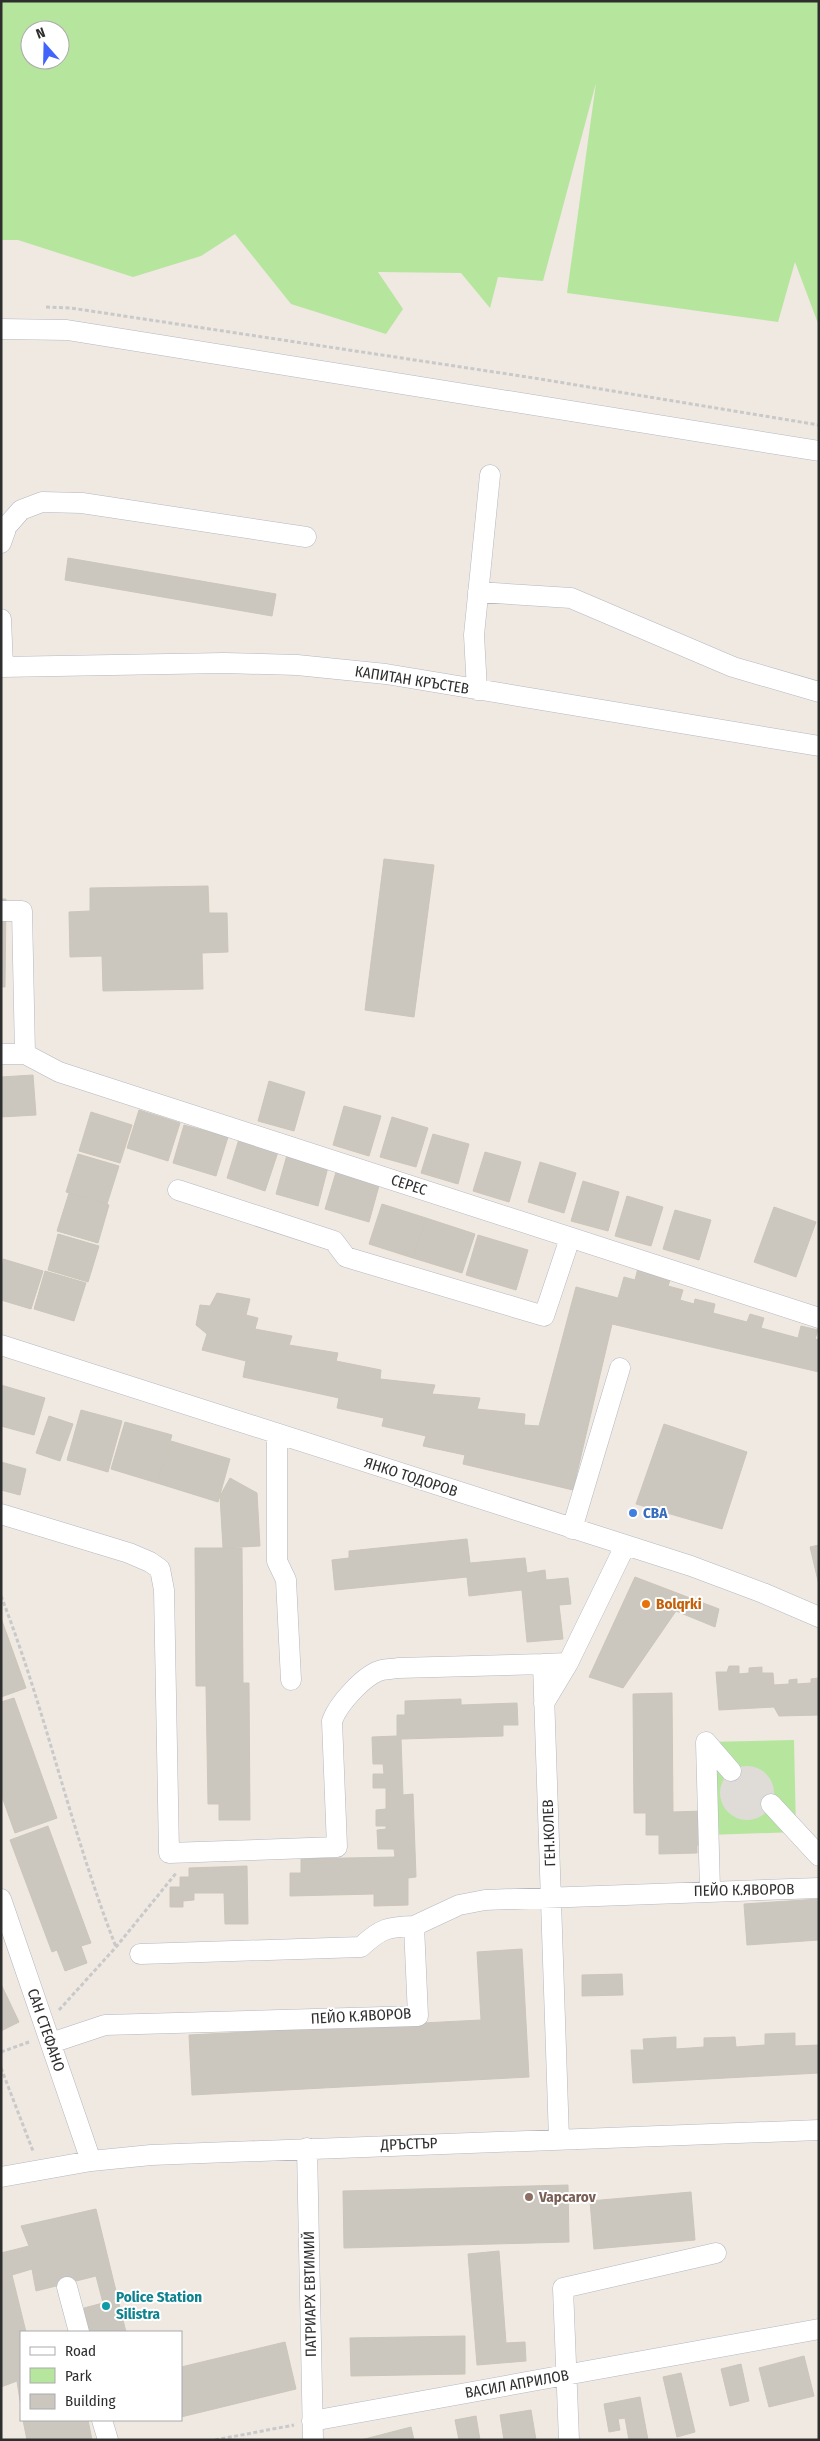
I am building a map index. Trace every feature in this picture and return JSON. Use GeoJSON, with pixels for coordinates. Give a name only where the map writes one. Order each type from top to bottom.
{"type":"FeatureCollection","features":[{"type":"Feature","properties":{"kind":"street"},"geometry":{"type":"LineString","coordinates":[[1,330],[67,330],[819,451]]}},
{"type":"Feature","properties":{"kind":"street"},"geometry":{"type":"LineString","coordinates":[[477,690],[474,635],[490,475]]}},
{"type":"Feature","properties":{"kind":"street"},"geometry":{"type":"LineString","coordinates":[[1,543],[7,526],[21,510],[42,502],[82,503],[306,537]]}},
{"type":"Feature","properties":{"kind":"street"},"geometry":{"type":"LineString","coordinates":[[478,592],[571,598],[733,667],[819,692]]}},
{"type":"Feature","properties":{"kind":"street"},"geometry":{"type":"LineString","coordinates":[[1,619],[2,667]]}},
{"type":"Feature","properties":{"kind":"street","name":"КАПИТАН КРЪСТЕВ"},"geometry":{"type":"LineString","coordinates":[[2,667],[224,662],[297,665],[386,674],[819,746]]}},
{"type":"Feature","properties":{"kind":"street"},"geometry":{"type":"LineString","coordinates":[[1,911],[22,911],[25,1054]]}},
{"type":"Feature","properties":{"kind":"street","name":"СЕРЕС"},"geometry":{"type":"LineString","coordinates":[[1,1054],[25,1054],[59,1072],[819,1318]]}},
{"type":"Feature","properties":{"kind":"street"},"geometry":{"type":"LineString","coordinates":[[178,1190],[334,1241],[346,1257],[544,1316],[570,1238]]}},
{"type":"Feature","properties":{"kind":"street","name":"ЯНКО ТОДОРОВ"},"geometry":{"type":"LineString","coordinates":[[1,1345],[700,1570],[819,1616]]}},
{"type":"Feature","properties":{"kind":"street"},"geometry":{"type":"LineString","coordinates":[[572,1529],[620,1368]]}},
{"type":"Feature","properties":{"kind":"street"},"geometry":{"type":"LineString","coordinates":[[276,1434],[277,1560],[286,1580],[291,1680]]}},
{"type":"Feature","properties":{"kind":"street"},"geometry":{"type":"LineString","coordinates":[[1,1514],[128,1553],[150,1562],[160,1569],[164,1590],[169,1853],[337,1847],[332,1721],[337,1709],[369,1676],[382,1670],[398,1668],[568,1663]]}},
{"type":"Feature","properties":{"kind":"street"},"geometry":{"type":"LineString","coordinates":[[544,1704],[568,1663],[625,1546]]}},
{"type":"Feature","properties":{"kind":"street","name":"ГЕН.КОЛЕВ"},"geometry":{"type":"LineString","coordinates":[[543,1664],[559,2139]]}},
{"type":"Feature","properties":{"kind":"street"},"geometry":{"type":"LineString","coordinates":[[710,1890],[706,1742],[732,1771]]}},
{"type":"Feature","properties":{"kind":"street"},"geometry":{"type":"LineString","coordinates":[[771,1804],[819,1856]]}},
{"type":"Feature","properties":{"kind":"street","name":"ПЕЙО К.ЯВОРОВ"},"geometry":{"type":"LineString","coordinates":[[48,2035],[105,2025],[418,2016],[414,1926],[459,1905],[485,1900],[710,1890],[819,1888]]}},
{"type":"Feature","properties":{"kind":"street","name":"САН СТЕФАНО"},"geometry":{"type":"LineString","coordinates":[[1,1900],[91,2161]]}},
{"type":"Feature","properties":{"kind":"street"},"geometry":{"type":"LineString","coordinates":[[140,1954],[361,1947],[375,1933],[390,1927],[414,1926]]}},
{"type":"Feature","properties":{"kind":"street","name":"ДРЪСТЪР"},"geometry":{"type":"LineString","coordinates":[[1,2178],[91,2161],[151,2155],[819,2130]]}},
{"type":"Feature","properties":{"kind":"street","name":"ПАТРИАРХ ЕВТИМИЙ"},"geometry":{"type":"LineString","coordinates":[[307,2148],[312,2431]]}},
{"type":"Feature","properties":{"kind":"street"},"geometry":{"type":"LineString","coordinates":[[569,2440],[563,2288],[716,2253]]}},
{"type":"Feature","properties":{"kind":"street"},"geometry":{"type":"LineString","coordinates":[[68,2288],[79,2331]]}},
{"type":"Feature","properties":{"kind":"street","name":"ВАСИЛ АПРИЛОВ"},"geometry":{"type":"LineString","coordinates":[[312,2431],[567,2375],[819,2329]]}},
{"type":"Feature","properties":{"kind":"street"},"geometry":{"type":"LineString","coordinates":[[102,2421],[108,2440]]}},
{"type":"Feature","properties":{"kind":"path"},"geometry":{"type":"LineString","coordinates":[[41,308],[70,308],[534,378],[819,425]]}},
{"type":"Feature","properties":{"kind":"path"},"geometry":{"type":"LineString","coordinates":[[1,1596],[19,1642],[94,1890],[116,1947]]}},
{"type":"Feature","properties":{"kind":"path"},"geometry":{"type":"LineString","coordinates":[[1,2052],[48,2035],[193,1852]]}},
{"type":"Feature","properties":{"kind":"path"},"geometry":{"type":"LineString","coordinates":[[1,2068],[40,2170]]}},
{"type":"Feature","properties":{"kind":"path"},"geometry":{"type":"LineString","coordinates":[[215,2440],[312,2431]]}},
{"type":"Feature","properties":{"kind":"green space"},"geometry":{"type":"Polygon","coordinates":[[[1,1],[819,1],[819,326],[795,262],[778,322],[567,293],[596,83],[543,281],[498,277],[490,308],[461,273],[378,272],[403,309],[386,334],[291,304],[235,234],[201,256],[133,277],[18,240],[1,240],[1,1]]]}},
{"type":"Feature","properties":{"kind":"green space"},"geometry":{"type":"Polygon","coordinates":[[[794,1740],[796,1832],[709,1835],[706,1742],[794,1740]]]}},
{"type":"Feature","properties":{"kind":"shaded area"},"geometry":{"type":"Polygon","coordinates":[[[747,1766],[757,1768],[766,1774],[772,1783],[774,1793],[772,1803],[766,1812],[757,1818],[747,1820],[737,1818],[728,1812],[722,1803],[720,1793],[722,1783],[728,1774],[737,1768],[747,1766]]]}},
{"type":"Feature","properties":{"kind":"building"},"geometry":{"type":"Polygon","coordinates":[[[68,558],[276,594],[272,616],[65,580],[68,558]]]}},
{"type":"Feature","properties":{"kind":"building"},"geometry":{"type":"Polygon","coordinates":[[[384,859],[434,865],[414,1017],[365,1010],[384,859]]]}},
{"type":"Feature","properties":{"kind":"building"},"geometry":{"type":"Polygon","coordinates":[[[208,886],[209,913],[227,913],[228,952],[202,953],[203,989],[103,991],[102,956],[70,957],[69,912],[90,911],[90,888],[208,886]]]}},
{"type":"Feature","properties":{"kind":"building"},"geometry":{"type":"Polygon","coordinates":[[[1,899],[6,899],[5,987],[1,987],[1,899]]]}},
{"type":"Feature","properties":{"kind":"building"},"geometry":{"type":"Polygon","coordinates":[[[33,1075],[36,1115],[1,1117],[1,1077],[33,1075]]]}},
{"type":"Feature","properties":{"kind":"building"},"geometry":{"type":"Polygon","coordinates":[[[269,1081],[305,1092],[294,1131],[258,1121],[269,1081]]]}},
{"type":"Feature","properties":{"kind":"building"},"geometry":{"type":"Polygon","coordinates":[[[344,1106],[381,1116],[369,1156],[333,1145],[344,1106]]]}},
{"type":"Feature","properties":{"kind":"building"},"geometry":{"type":"Polygon","coordinates":[[[139,1110],[180,1123],[168,1161],[127,1148],[139,1110]]]}},
{"type":"Feature","properties":{"kind":"building"},"geometry":{"type":"Polygon","coordinates":[[[91,1112],[132,1125],[120,1163],[79,1151],[91,1112]]]}},
{"type":"Feature","properties":{"kind":"building"},"geometry":{"type":"Polygon","coordinates":[[[392,1117],[428,1128],[416,1167],[380,1157],[392,1117]]]}},
{"type":"Feature","properties":{"kind":"building"},"geometry":{"type":"Polygon","coordinates":[[[184,1125],[228,1137],[216,1176],[173,1163],[184,1125]]]}},
{"type":"Feature","properties":{"kind":"building"},"geometry":{"type":"Polygon","coordinates":[[[433,1134],[469,1144],[458,1184],[421,1173],[433,1134]]]}},
{"type":"Feature","properties":{"kind":"building"},"geometry":{"type":"Polygon","coordinates":[[[239,1139],[278,1152],[265,1191],[227,1178],[239,1139]]]}},
{"type":"Feature","properties":{"kind":"building"},"geometry":{"type":"Polygon","coordinates":[[[485,1152],[521,1162],[509,1202],[473,1191],[485,1152]]]}},
{"type":"Feature","properties":{"kind":"building"},"geometry":{"type":"Polygon","coordinates":[[[78,1154],[119,1166],[107,1204],[66,1192],[78,1154]]]}},
{"type":"Feature","properties":{"kind":"building"},"geometry":{"type":"Polygon","coordinates":[[[287,1155],[328,1167],[318,1206],[276,1194],[287,1155]]]}},
{"type":"Feature","properties":{"kind":"building"},"geometry":{"type":"Polygon","coordinates":[[[540,1162],[576,1173],[564,1213],[528,1202],[540,1162]]]}},
{"type":"Feature","properties":{"kind":"building"},"geometry":{"type":"Polygon","coordinates":[[[337,1169],[380,1182],[369,1222],[325,1209],[337,1169]]]}},
{"type":"Feature","properties":{"kind":"building"},"geometry":{"type":"Polygon","coordinates":[[[583,1181],[619,1192],[608,1231],[571,1221],[583,1181]]]}},
{"type":"Feature","properties":{"kind":"building"},"geometry":{"type":"Polygon","coordinates":[[[69,1193],[109,1205],[98,1243],[57,1231],[69,1193]]]}},
{"type":"Feature","properties":{"kind":"building"},"geometry":{"type":"Polygon","coordinates":[[[627,1196],[663,1207],[651,1246],[615,1236],[627,1196]]]}},
{"type":"Feature","properties":{"kind":"building"},"geometry":{"type":"Polygon","coordinates":[[[382,1204],[426,1218],[413,1258],[369,1244],[382,1204]]]}},
{"type":"Feature","properties":{"kind":"building"},"geometry":{"type":"Polygon","coordinates":[[[774,1207],[816,1222],[796,1277],[754,1262],[774,1207]]]}},
{"type":"Feature","properties":{"kind":"building"},"geometry":{"type":"Polygon","coordinates":[[[675,1210],[711,1220],[699,1260],[663,1249],[675,1210]]]}},
{"type":"Feature","properties":{"kind":"building"},"geometry":{"type":"Polygon","coordinates":[[[426,1218],[475,1234],[462,1273],[413,1258],[426,1218]]]}},
{"type":"Feature","properties":{"kind":"building"},"geometry":{"type":"Polygon","coordinates":[[[58,1234],[99,1246],[88,1282],[48,1270],[58,1234]]]}},
{"type":"Feature","properties":{"kind":"building"},"geometry":{"type":"Polygon","coordinates":[[[478,1235],[528,1250],[516,1290],[466,1275],[478,1235]]]}},
{"type":"Feature","properties":{"kind":"building"},"geometry":{"type":"Polygon","coordinates":[[[3,1259],[43,1271],[31,1309],[1,1300],[3,1259]]]}},
{"type":"Feature","properties":{"kind":"building"},"geometry":{"type":"Polygon","coordinates":[[[638,1268],[671,1277],[668,1286],[683,1290],[680,1300],[694,1304],[695,1299],[715,1304],[713,1313],[747,1322],[750,1314],[764,1318],[761,1328],[798,1338],[801,1326],[818,1330],[815,1339],[819,1340],[819,1372],[612,1324],[573,1490],[463,1464],[465,1455],[423,1446],[426,1436],[382,1426],[384,1418],[337,1408],[339,1398],[243,1377],[246,1361],[202,1350],[207,1334],[196,1325],[200,1305],[210,1306],[217,1293],[250,1299],[246,1315],[258,1318],[255,1329],[292,1336],[289,1345],[338,1353],[336,1361],[381,1370],[380,1379],[435,1385],[432,1394],[480,1398],[477,1409],[525,1414],[524,1425],[539,1426],[576,1287],[618,1298],[624,1277],[635,1280],[638,1268]]]}},
{"type":"Feature","properties":{"kind":"building"},"geometry":{"type":"Polygon","coordinates":[[[45,1271],[86,1283],[74,1321],[34,1309],[45,1271]]]}},
{"type":"Feature","properties":{"kind":"building"},"geometry":{"type":"Polygon","coordinates":[[[1,1385],[45,1398],[34,1435],[1,1426],[1,1385]]]}},
{"type":"Feature","properties":{"kind":"building"},"geometry":{"type":"Polygon","coordinates":[[[81,1410],[122,1421],[108,1472],[67,1460],[81,1410]]]}},
{"type":"Feature","properties":{"kind":"building"},"geometry":{"type":"Polygon","coordinates":[[[49,1416],[73,1424],[60,1461],[36,1453],[49,1416]]]}},
{"type":"Feature","properties":{"kind":"building"},"geometry":{"type":"Polygon","coordinates":[[[125,1422],[172,1435],[157,1483],[111,1469],[125,1422]]]}},
{"type":"Feature","properties":{"kind":"building"},"geometry":{"type":"Polygon","coordinates":[[[664,1424],[747,1452],[722,1529],[636,1504],[664,1424]]]}},
{"type":"Feature","properties":{"kind":"building"},"geometry":{"type":"Polygon","coordinates":[[[171,1441],[230,1459],[218,1502],[157,1483],[171,1441]]]}},
{"type":"Feature","properties":{"kind":"building"},"geometry":{"type":"Polygon","coordinates":[[[1,1462],[26,1469],[20,1495],[1,1490],[1,1462]]]}},
{"type":"Feature","properties":{"kind":"building"},"geometry":{"type":"Polygon","coordinates":[[[230,1478],[257,1493],[260,1546],[223,1548],[220,1496],[230,1478]]]}},
{"type":"Feature","properties":{"kind":"building"},"geometry":{"type":"Polygon","coordinates":[[[467,1539],[470,1563],[525,1558],[527,1573],[545,1570],[546,1580],[568,1578],[571,1604],[559,1605],[563,1639],[527,1642],[522,1590],[469,1596],[467,1577],[335,1590],[332,1560],[349,1558],[349,1551],[467,1539]]]}},
{"type":"Feature","properties":{"kind":"building"},"geometry":{"type":"Polygon","coordinates":[[[819,1545],[819,1585],[810,1547],[819,1545]]]}},
{"type":"Feature","properties":{"kind":"building"},"geometry":{"type":"Polygon","coordinates":[[[195,1548],[242,1548],[243,1683],[249,1683],[250,1820],[219,1820],[219,1804],[208,1804],[206,1686],[196,1686],[195,1548]]]}},
{"type":"Feature","properties":{"kind":"building"},"geometry":{"type":"Polygon","coordinates":[[[635,1577],[719,1609],[715,1627],[676,1611],[623,1688],[589,1677],[635,1577]]]}},
{"type":"Feature","properties":{"kind":"building"},"geometry":{"type":"Polygon","coordinates":[[[1,1618],[26,1688],[1,1697],[1,1618]]]}},
{"type":"Feature","properties":{"kind":"building"},"geometry":{"type":"Polygon","coordinates":[[[729,1666],[739,1666],[739,1674],[749,1673],[749,1668],[762,1667],[762,1673],[773,1673],[774,1685],[789,1684],[789,1680],[797,1679],[797,1684],[811,1683],[811,1679],[818,1678],[819,1715],[779,1716],[774,1707],[719,1710],[716,1672],[727,1672],[729,1666]]]}},
{"type":"Feature","properties":{"kind":"building"},"geometry":{"type":"Polygon","coordinates":[[[672,1693],[673,1812],[703,1811],[704,1845],[697,1845],[697,1853],[659,1854],[659,1835],[646,1835],[646,1813],[634,1813],[633,1694],[672,1693]]]}},
{"type":"Feature","properties":{"kind":"building"},"geometry":{"type":"Polygon","coordinates":[[[14,1698],[57,1818],[15,1833],[1,1794],[1,1702],[14,1698]]]}},
{"type":"Feature","properties":{"kind":"building"},"geometry":{"type":"Polygon","coordinates":[[[461,1699],[461,1705],[517,1703],[518,1725],[503,1725],[503,1736],[401,1739],[403,1795],[413,1794],[416,1877],[408,1878],[408,1905],[374,1906],[374,1894],[290,1896],[290,1873],[301,1873],[301,1859],[395,1857],[394,1849],[378,1849],[377,1830],[386,1829],[386,1826],[376,1826],[376,1810],[386,1809],[386,1788],[373,1788],[373,1774],[384,1774],[383,1764],[373,1764],[372,1737],[397,1736],[397,1715],[405,1715],[405,1701],[461,1699]]]}},
{"type":"Feature","properties":{"kind":"building"},"geometry":{"type":"Polygon","coordinates":[[[48,1826],[91,1943],[81,1946],[87,1963],[65,1971],[57,1950],[52,1952],[10,1840],[48,1826]]]}},
{"type":"Feature","properties":{"kind":"building"},"geometry":{"type":"Polygon","coordinates":[[[247,1866],[248,1924],[225,1924],[224,1893],[194,1893],[194,1900],[183,1901],[183,1907],[170,1907],[170,1887],[180,1887],[180,1877],[189,1877],[189,1868],[247,1866]]]}},
{"type":"Feature","properties":{"kind":"building"},"geometry":{"type":"Polygon","coordinates":[[[819,1899],[819,1940],[747,1945],[744,1904],[819,1899]]]}},
{"type":"Feature","properties":{"kind":"building"},"geometry":{"type":"Polygon","coordinates":[[[522,1949],[529,2077],[192,2095],[189,2035],[481,2020],[477,1952],[522,1949]]]}},
{"type":"Feature","properties":{"kind":"building"},"geometry":{"type":"Polygon","coordinates":[[[622,1974],[623,1995],[582,1996],[582,1975],[622,1974]]]}},
{"type":"Feature","properties":{"kind":"building"},"geometry":{"type":"Polygon","coordinates":[[[1,1984],[19,2022],[1,2031],[1,1984]]]}},
{"type":"Feature","properties":{"kind":"building"},"geometry":{"type":"Polygon","coordinates":[[[795,2033],[795,2046],[819,2045],[819,2073],[633,2083],[631,2050],[644,2050],[643,2039],[676,2037],[676,2049],[704,2047],[704,2038],[735,2037],[736,2047],[765,2045],[765,2034],[795,2033]]]}},
{"type":"Feature","properties":{"kind":"building"},"geometry":{"type":"Polygon","coordinates":[[[568,2185],[569,2242],[344,2248],[343,2191],[568,2185]]]}},
{"type":"Feature","properties":{"kind":"building"},"geometry":{"type":"Polygon","coordinates":[[[691,2192],[695,2240],[594,2249],[590,2201],[691,2192]]]}},
{"type":"Feature","properties":{"kind":"building","name":"Police Station Silistra"},"geometry":{"type":"Polygon","coordinates":[[[96,2209],[126,2331],[88,2331],[84,2308],[103,2303],[96,2276],[36,2291],[32,2269],[12,2275],[26,2331],[20,2331],[20,2400],[17,2381],[1,2387],[1,2253],[29,2246],[21,2226],[96,2209]]]}},
{"type":"Feature","properties":{"kind":"building"},"geometry":{"type":"Polygon","coordinates":[[[499,2251],[506,2343],[525,2342],[526,2361],[477,2365],[468,2254],[499,2251]]]}},
{"type":"Feature","properties":{"kind":"building"},"geometry":{"type":"Polygon","coordinates":[[[465,2336],[465,2374],[351,2376],[350,2338],[465,2336]]]}},
{"type":"Feature","properties":{"kind":"building"},"geometry":{"type":"Polygon","coordinates":[[[285,2342],[296,2389],[182,2417],[182,2367],[285,2342]]]}},
{"type":"Feature","properties":{"kind":"building"},"geometry":{"type":"Polygon","coordinates":[[[804,2356],[814,2396],[769,2407],[759,2368],[804,2356]]]}},
{"type":"Feature","properties":{"kind":"building"},"geometry":{"type":"Polygon","coordinates":[[[741,2364],[749,2401],[730,2406],[721,2369],[741,2364]]]}},
{"type":"Feature","properties":{"kind":"building"},"geometry":{"type":"Polygon","coordinates":[[[681,2373],[695,2432],[677,2437],[663,2377],[681,2373]]]}},
{"type":"Feature","properties":{"kind":"building"},"geometry":{"type":"Polygon","coordinates":[[[640,2397],[648,2440],[629,2440],[625,2418],[618,2419],[620,2430],[609,2432],[604,2404],[640,2397]]]}},
{"type":"Feature","properties":{"kind":"building"},"geometry":{"type":"Polygon","coordinates":[[[531,2410],[536,2440],[504,2440],[500,2415],[531,2410]]]}},
{"type":"Feature","properties":{"kind":"building"},"geometry":{"type":"Polygon","coordinates":[[[476,2416],[480,2440],[459,2440],[455,2420],[476,2416]]]}},
{"type":"Feature","properties":{"kind":"building"},"geometry":{"type":"Polygon","coordinates":[[[23,2421],[88,2421],[92,2440],[27,2440],[23,2421]]]}},
{"type":"Feature","properties":{"kind":"building"},"geometry":{"type":"Polygon","coordinates":[[[411,2427],[414,2440],[361,2440],[411,2427]]]}},
{"type":"Feature","properties":{"kind":"place","name":"CBA"},"geometry":{"type":"Point","coordinates":[633,1513]}},
{"type":"Feature","properties":{"kind":"place","name":"Bolqrki"},"geometry":{"type":"Point","coordinates":[646,1604]}},
{"type":"Feature","properties":{"kind":"place","name":"Vapcarov"},"geometry":{"type":"Point","coordinates":[529,2197]}},
{"type":"Feature","properties":{"kind":"place","name":"Police Station Silistra"},"geometry":{"type":"Point","coordinates":[106,2306]}}]}
